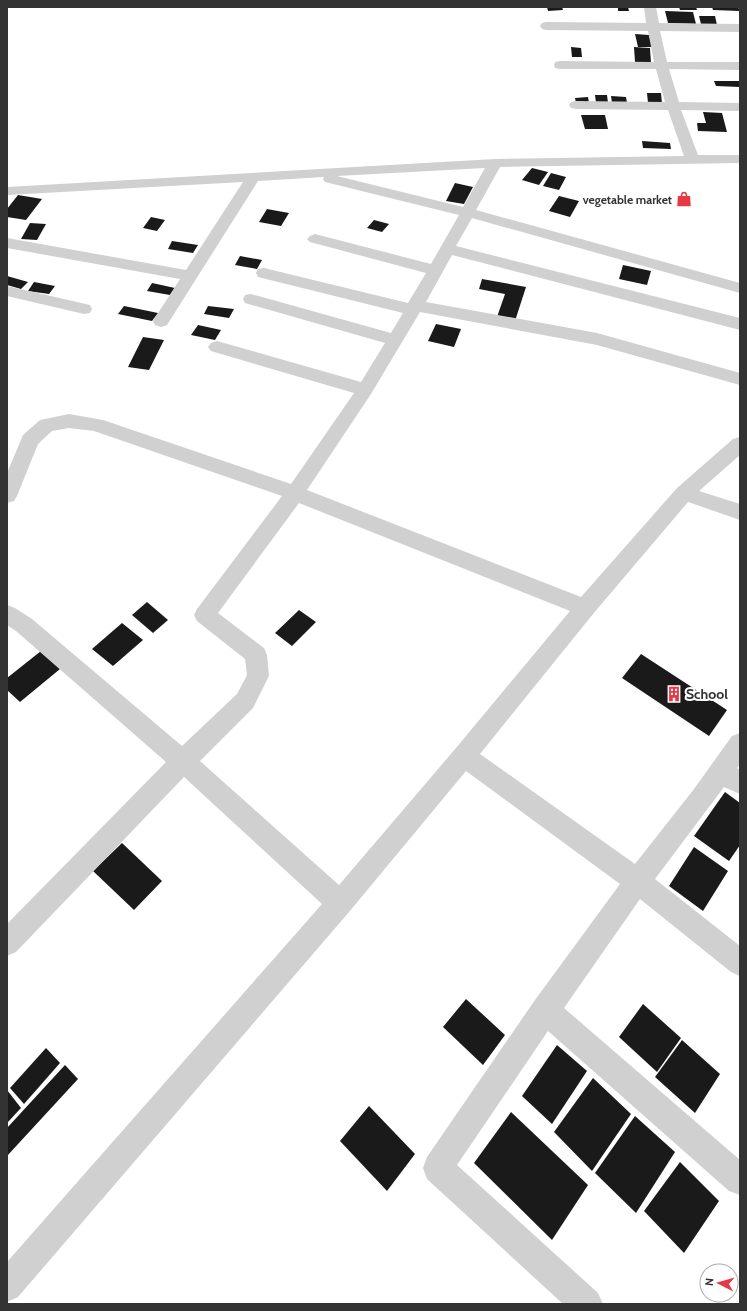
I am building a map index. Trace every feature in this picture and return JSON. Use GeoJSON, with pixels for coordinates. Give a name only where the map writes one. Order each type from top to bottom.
{"type":"FeatureCollection","features":[{"type":"Feature","properties":{"kind":"street"},"geometry":{"type":"LineString","coordinates":[[650,7],[661,65],[672,107],[692,159]]}},
{"type":"Feature","properties":{"kind":"street"},"geometry":{"type":"LineString","coordinates":[[546,26],[740,28]]}},
{"type":"Feature","properties":{"kind":"street"},"geometry":{"type":"LineString","coordinates":[[560,65],[739,66]]}},
{"type":"Feature","properties":{"kind":"street"},"geometry":{"type":"LineString","coordinates":[[576,105],[740,107]]}},
{"type":"Feature","properties":{"kind":"street"},"geometry":{"type":"LineString","coordinates":[[7,191],[495,163],[740,159]]}},
{"type":"Feature","properties":{"kind":"street"},"geometry":{"type":"LineString","coordinates":[[7,943],[183,761],[245,701],[258,676],[256,655],[205,615],[294,493],[366,390],[414,308],[434,270],[448,250],[467,212],[495,163]]}},
{"type":"Feature","properties":{"kind":"street"},"geometry":{"type":"LineString","coordinates":[[305,173],[467,212],[740,288]]}},
{"type":"Feature","properties":{"kind":"street"},"geometry":{"type":"LineString","coordinates":[[161,320],[254,176]]}},
{"type":"Feature","properties":{"kind":"street"},"geometry":{"type":"LineString","coordinates":[[315,239],[434,270]]}},
{"type":"Feature","properties":{"kind":"street"},"geometry":{"type":"LineString","coordinates":[[7,244],[190,276]]}},
{"type":"Feature","properties":{"kind":"street"},"geometry":{"type":"LineString","coordinates":[[448,250],[740,324]]}},
{"type":"Feature","properties":{"kind":"street"},"geometry":{"type":"LineString","coordinates":[[264,273],[414,308],[597,339],[740,379]]}},
{"type":"Feature","properties":{"kind":"street"},"geometry":{"type":"LineString","coordinates":[[7,291],[84,309]]}},
{"type":"Feature","properties":{"kind":"street"},"geometry":{"type":"LineString","coordinates":[[251,299],[395,340]]}},
{"type":"Feature","properties":{"kind":"street"},"geometry":{"type":"LineString","coordinates":[[217,347],[366,390]]}},
{"type":"Feature","properties":{"kind":"street"},"geometry":{"type":"LineString","coordinates":[[7,496],[30,440],[47,425],[69,421],[96,426],[294,493],[585,608]]}},
{"type":"Feature","properties":{"kind":"street"},"geometry":{"type":"LineString","coordinates":[[7,1286],[340,903],[464,756],[585,608],[684,493],[740,444]]}},
{"type":"Feature","properties":{"kind":"street"},"geometry":{"type":"LineString","coordinates":[[684,493],[740,512]]}},
{"type":"Feature","properties":{"kind":"street"},"geometry":{"type":"LineString","coordinates":[[7,614],[24,625],[183,761],[340,903]]}},
{"type":"Feature","properties":{"kind":"street"},"geometry":{"type":"LineString","coordinates":[[587,1304],[438,1168],[545,1010],[638,881],[731,778],[740,744]]}},
{"type":"Feature","properties":{"kind":"street"},"geometry":{"type":"LineString","coordinates":[[464,756],[638,881],[740,963]]}},
{"type":"Feature","properties":{"kind":"street"},"geometry":{"type":"LineString","coordinates":[[545,1010],[740,1180]]}},
{"type":"Feature","properties":{"kind":"building"},"geometry":{"type":"Polygon","coordinates":[[[547,7],[562,7],[563,10],[548,11],[547,7]]]}},
{"type":"Feature","properties":{"kind":"building"},"geometry":{"type":"Polygon","coordinates":[[[618,7],[628,7],[629,11],[618,11],[618,7]]]}},
{"type":"Feature","properties":{"kind":"building"},"geometry":{"type":"Polygon","coordinates":[[[679,7],[696,7],[697,10],[680,10],[679,7]]]}},
{"type":"Feature","properties":{"kind":"building"},"geometry":{"type":"Polygon","coordinates":[[[712,7],[738,7],[740,11],[713,10],[712,7]]]}},
{"type":"Feature","properties":{"kind":"building"},"geometry":{"type":"Polygon","coordinates":[[[665,11],[693,12],[696,24],[668,23],[665,11]]]}},
{"type":"Feature","properties":{"kind":"building"},"geometry":{"type":"Polygon","coordinates":[[[699,16],[715,16],[717,25],[701,24],[699,16]]]}},
{"type":"Feature","properties":{"kind":"building"},"geometry":{"type":"Polygon","coordinates":[[[635,34],[649,35],[652,47],[638,47],[635,34]]]}},
{"type":"Feature","properties":{"kind":"building"},"geometry":{"type":"Polygon","coordinates":[[[571,47],[581,48],[582,57],[572,57],[571,47]]]}},
{"type":"Feature","properties":{"kind":"building"},"geometry":{"type":"Polygon","coordinates":[[[634,47],[650,48],[651,63],[635,62],[634,47]]]}},
{"type":"Feature","properties":{"kind":"building"},"geometry":{"type":"Polygon","coordinates":[[[714,81],[740,81],[740,87],[716,86],[714,81]]]}},
{"type":"Feature","properties":{"kind":"building"},"geometry":{"type":"Polygon","coordinates":[[[647,93],[661,93],[662,104],[648,103],[647,93]]]}},
{"type":"Feature","properties":{"kind":"building"},"geometry":{"type":"Polygon","coordinates":[[[595,95],[607,95],[608,103],[596,103],[595,95]]]}},
{"type":"Feature","properties":{"kind":"building"},"geometry":{"type":"Polygon","coordinates":[[[611,96],[626,97],[627,103],[612,103],[611,96]]]}},
{"type":"Feature","properties":{"kind":"building"},"geometry":{"type":"Polygon","coordinates":[[[588,97],[589,103],[576,103],[575,98],[588,97]]]}},
{"type":"Feature","properties":{"kind":"building"},"geometry":{"type":"Polygon","coordinates":[[[703,112],[722,113],[727,132],[698,131],[697,123],[706,123],[703,112]]]}},
{"type":"Feature","properties":{"kind":"building"},"geometry":{"type":"Polygon","coordinates":[[[581,115],[605,115],[608,129],[585,129],[581,115]]]}},
{"type":"Feature","properties":{"kind":"building"},"geometry":{"type":"Polygon","coordinates":[[[642,141],[670,143],[671,149],[643,148],[642,141]]]}},
{"type":"Feature","properties":{"kind":"building"},"geometry":{"type":"Polygon","coordinates":[[[532,168],[548,172],[539,185],[522,180],[532,168]]]}},
{"type":"Feature","properties":{"kind":"building"},"geometry":{"type":"Polygon","coordinates":[[[551,173],[566,177],[559,190],[543,186],[551,173]]]}},
{"type":"Feature","properties":{"kind":"building"},"geometry":{"type":"Polygon","coordinates":[[[455,183],[473,187],[464,204],[446,201],[455,183]]]}},
{"type":"Feature","properties":{"kind":"building"},"geometry":{"type":"Polygon","coordinates":[[[18,195],[42,199],[26,220],[7,217],[7,209],[18,195]]]}},
{"type":"Feature","properties":{"kind":"building"},"geometry":{"type":"Polygon","coordinates":[[[559,196],[579,201],[570,217],[549,211],[559,196]]]}},
{"type":"Feature","properties":{"kind":"building"},"geometry":{"type":"Polygon","coordinates":[[[267,209],[289,213],[281,226],[259,222],[267,209]]]}},
{"type":"Feature","properties":{"kind":"building"},"geometry":{"type":"Polygon","coordinates":[[[151,217],[165,220],[157,231],[143,228],[151,217]]]}},
{"type":"Feature","properties":{"kind":"building"},"geometry":{"type":"Polygon","coordinates":[[[374,220],[389,224],[382,232],[367,228],[374,220]]]}},
{"type":"Feature","properties":{"kind":"building"},"geometry":{"type":"Polygon","coordinates":[[[30,223],[46,224],[37,240],[21,239],[30,223]]]}},
{"type":"Feature","properties":{"kind":"building"},"geometry":{"type":"Polygon","coordinates":[[[172,241],[198,245],[193,253],[168,249],[172,241]]]}},
{"type":"Feature","properties":{"kind":"building"},"geometry":{"type":"Polygon","coordinates":[[[240,256],[262,260],[257,269],[235,265],[240,256]]]}},
{"type":"Feature","properties":{"kind":"building"},"geometry":{"type":"Polygon","coordinates":[[[623,265],[651,271],[647,285],[619,279],[623,265]]]}},
{"type":"Feature","properties":{"kind":"building"},"geometry":{"type":"Polygon","coordinates":[[[7,276],[28,282],[21,289],[7,285],[7,276]]]}},
{"type":"Feature","properties":{"kind":"building"},"geometry":{"type":"Polygon","coordinates":[[[482,279],[526,287],[515,321],[497,317],[505,294],[479,289],[482,279]]]}},
{"type":"Feature","properties":{"kind":"building"},"geometry":{"type":"Polygon","coordinates":[[[34,282],[55,286],[49,294],[28,291],[34,282]]]}},
{"type":"Feature","properties":{"kind":"building"},"geometry":{"type":"Polygon","coordinates":[[[152,283],[175,288],[170,295],[147,291],[152,283]]]}},
{"type":"Feature","properties":{"kind":"building"},"geometry":{"type":"Polygon","coordinates":[[[124,306],[158,313],[152,321],[118,314],[124,306]]]}},
{"type":"Feature","properties":{"kind":"building"},"geometry":{"type":"Polygon","coordinates":[[[208,306],[234,309],[229,318],[204,314],[208,306]]]}},
{"type":"Feature","properties":{"kind":"building"},"geometry":{"type":"Polygon","coordinates":[[[436,324],[461,329],[454,347],[428,341],[436,324]]]}},
{"type":"Feature","properties":{"kind":"building"},"geometry":{"type":"Polygon","coordinates":[[[198,325],[221,330],[215,340],[191,335],[198,325]]]}},
{"type":"Feature","properties":{"kind":"building"},"geometry":{"type":"Polygon","coordinates":[[[143,337],[164,340],[149,370],[128,367],[143,337]]]}},
{"type":"Feature","properties":{"kind":"building"},"geometry":{"type":"Polygon","coordinates":[[[147,602],[168,620],[153,633],[132,615],[147,602]]]}},
{"type":"Feature","properties":{"kind":"building"},"geometry":{"type":"Polygon","coordinates":[[[299,610],[316,622],[292,646],[275,633],[299,610]]]}},
{"type":"Feature","properties":{"kind":"building"},"geometry":{"type":"Polygon","coordinates":[[[122,623],[143,640],[113,666],[92,649],[122,623]]]}},
{"type":"Feature","properties":{"kind":"building"},"geometry":{"type":"Polygon","coordinates":[[[41,651],[60,669],[20,702],[7,690],[7,678],[41,651]]]}},
{"type":"Feature","properties":{"kind":"building","name":"School"},"geometry":{"type":"Polygon","coordinates":[[[641,654],[727,710],[709,736],[622,678],[641,654]]]}},
{"type":"Feature","properties":{"kind":"building"},"geometry":{"type":"Polygon","coordinates":[[[725,792],[740,803],[740,845],[729,861],[694,836],[725,792]]]}},
{"type":"Feature","properties":{"kind":"building"},"geometry":{"type":"Polygon","coordinates":[[[122,843],[162,881],[134,910],[93,871],[122,843]]]}},
{"type":"Feature","properties":{"kind":"building"},"geometry":{"type":"Polygon","coordinates":[[[694,847],[728,871],[703,911],[669,886],[694,847]]]}},
{"type":"Feature","properties":{"kind":"building"},"geometry":{"type":"Polygon","coordinates":[[[466,999],[505,1035],[483,1065],[443,1027],[466,999]]]}},
{"type":"Feature","properties":{"kind":"building"},"geometry":{"type":"Polygon","coordinates":[[[643,1004],[681,1038],[657,1072],[619,1037],[643,1004]]]}},
{"type":"Feature","properties":{"kind":"building"},"geometry":{"type":"Polygon","coordinates":[[[682,1040],[720,1074],[695,1113],[655,1077],[682,1040]]]}},
{"type":"Feature","properties":{"kind":"building"},"geometry":{"type":"Polygon","coordinates":[[[557,1045],[587,1071],[552,1124],[522,1096],[557,1045]]]}},
{"type":"Feature","properties":{"kind":"building"},"geometry":{"type":"Polygon","coordinates":[[[46,1048],[60,1063],[24,1104],[10,1088],[46,1048]]]}},
{"type":"Feature","properties":{"kind":"building"},"geometry":{"type":"Polygon","coordinates":[[[65,1065],[78,1079],[7,1156],[7,1128],[65,1065]]]}},
{"type":"Feature","properties":{"kind":"building"},"geometry":{"type":"Polygon","coordinates":[[[593,1078],[631,1114],[592,1171],[554,1132],[593,1078]]]}},
{"type":"Feature","properties":{"kind":"building"},"geometry":{"type":"Polygon","coordinates":[[[7,1090],[21,1108],[7,1123],[7,1090]]]}},
{"type":"Feature","properties":{"kind":"building"},"geometry":{"type":"Polygon","coordinates":[[[369,1106],[415,1154],[387,1191],[340,1141],[369,1106]]]}},
{"type":"Feature","properties":{"kind":"building"},"geometry":{"type":"Polygon","coordinates":[[[511,1112],[588,1185],[552,1240],[474,1163],[511,1112]]]}},
{"type":"Feature","properties":{"kind":"building"},"geometry":{"type":"Polygon","coordinates":[[[635,1116],[675,1152],[636,1213],[595,1173],[635,1116]]]}},
{"type":"Feature","properties":{"kind":"building"},"geometry":{"type":"Polygon","coordinates":[[[680,1162],[719,1201],[684,1253],[644,1211],[680,1162]]]}},
{"type":"Feature","properties":{"kind":"place","name":"vegetable market"},"geometry":{"type":"Point","coordinates":[684,199]}},
{"type":"Feature","properties":{"kind":"place","name":"School"},"geometry":{"type":"Point","coordinates":[674,694]}}]}
